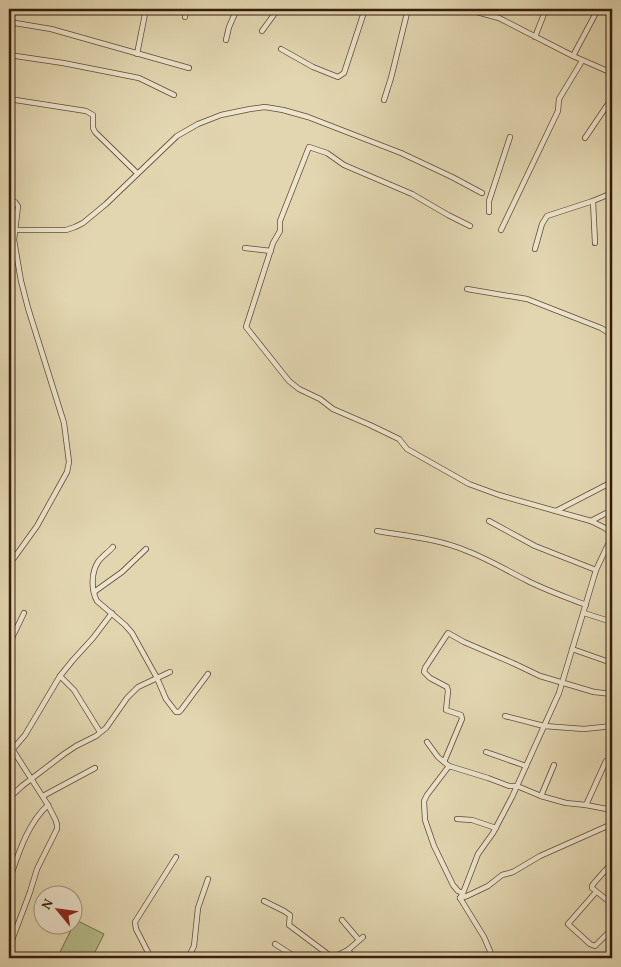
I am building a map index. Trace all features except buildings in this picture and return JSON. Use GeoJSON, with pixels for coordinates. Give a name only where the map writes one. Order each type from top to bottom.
{"type":"FeatureCollection","features":[{"type":"Feature","properties":{"kind":"street"},"geometry":{"type":"LineString","coordinates":[[137,54],[146,9]]}},
{"type":"Feature","properties":{"kind":"street"},"geometry":{"type":"LineString","coordinates":[[185,16],[186,9]]}},
{"type":"Feature","properties":{"kind":"street"},"geometry":{"type":"LineString","coordinates":[[226,40],[229,27],[237,9]]}},
{"type":"Feature","properties":{"kind":"street"},"geometry":{"type":"LineString","coordinates":[[262,31],[278,9]]}},
{"type":"Feature","properties":{"kind":"street"},"geometry":{"type":"LineString","coordinates":[[281,49],[313,67],[338,77],[344,73],[365,9]]}},
{"type":"Feature","properties":{"kind":"street"},"geometry":{"type":"LineString","coordinates":[[384,100],[394,69],[408,9]]}},
{"type":"Feature","properties":{"kind":"street"},"geometry":{"type":"LineString","coordinates":[[470,9],[485,11],[582,61],[612,72]]}},
{"type":"Feature","properties":{"kind":"street"},"geometry":{"type":"LineString","coordinates":[[535,37],[546,9]]}},
{"type":"Feature","properties":{"kind":"street"},"geometry":{"type":"LineString","coordinates":[[573,56],[598,9]]}},
{"type":"Feature","properties":{"kind":"street"},"geometry":{"type":"LineString","coordinates":[[9,22],[51,29],[189,68]]}},
{"type":"Feature","properties":{"kind":"street"},"geometry":{"type":"LineString","coordinates":[[9,55],[63,63],[139,78],[174,95]]}},
{"type":"Feature","properties":{"kind":"street"},"geometry":{"type":"LineString","coordinates":[[501,230],[558,111],[559,99],[582,61]]}},
{"type":"Feature","properties":{"kind":"street"},"geometry":{"type":"LineString","coordinates":[[584,138],[612,98]]}},
{"type":"Feature","properties":{"kind":"street"},"geometry":{"type":"LineString","coordinates":[[9,99],[86,111],[93,115],[93,128],[95,132],[137,173]]}},
{"type":"Feature","properties":{"kind":"street"},"geometry":{"type":"LineString","coordinates":[[15,230],[66,230],[84,224],[177,136],[198,124],[220,115],[250,108],[265,107],[308,117],[401,153],[482,193]]}},
{"type":"Feature","properties":{"kind":"street"},"geometry":{"type":"LineString","coordinates":[[489,212],[489,201],[510,137]]}},
{"type":"Feature","properties":{"kind":"street"},"geometry":{"type":"LineString","coordinates":[[462,896],[478,854],[496,828],[518,786],[562,683],[596,570],[612,535],[605,528],[591,521],[499,495],[469,484],[407,449],[399,439],[370,424],[333,409],[320,399],[299,389],[290,381],[246,327],[273,243],[280,231],[280,221],[309,147],[327,153],[344,165],[412,194],[470,226]]}},
{"type":"Feature","properties":{"kind":"street"},"geometry":{"type":"LineString","coordinates":[[535,249],[542,224],[547,216],[612,193]]}},
{"type":"Feature","properties":{"kind":"street"},"geometry":{"type":"LineString","coordinates":[[9,200],[15,202],[18,206],[14,240],[21,281],[64,424],[69,462],[67,472],[37,526],[14,558],[9,561]]}},
{"type":"Feature","properties":{"kind":"street"},"geometry":{"type":"LineString","coordinates":[[593,201],[595,243]]}},
{"type":"Feature","properties":{"kind":"street"},"geometry":{"type":"LineString","coordinates":[[244,248],[271,251]]}},
{"type":"Feature","properties":{"kind":"street"},"geometry":{"type":"LineString","coordinates":[[467,289],[527,299],[601,328],[612,335]]}},
{"type":"Feature","properties":{"kind":"street"},"geometry":{"type":"LineString","coordinates":[[555,511],[612,482]]}},
{"type":"Feature","properties":{"kind":"street"},"geometry":{"type":"LineString","coordinates":[[591,521],[612,510]]}},
{"type":"Feature","properties":{"kind":"street"},"geometry":{"type":"LineString","coordinates":[[489,522],[535,546],[596,570]]}},
{"type":"Feature","properties":{"kind":"street"},"geometry":{"type":"LineString","coordinates":[[378,531],[444,543],[466,550],[548,591],[586,605]]}},
{"type":"Feature","properties":{"kind":"street"},"geometry":{"type":"LineString","coordinates":[[114,548],[98,562],[93,576],[92,584],[97,601],[125,625],[132,634],[157,678],[166,699],[176,712],[179,712],[188,702],[208,674]]}},
{"type":"Feature","properties":{"kind":"street"},"geometry":{"type":"LineString","coordinates":[[94,592],[122,572],[146,549]]}},
{"type":"Feature","properties":{"kind":"street"},"geometry":{"type":"LineString","coordinates":[[9,644],[24,613]]}},
{"type":"Feature","properties":{"kind":"street"},"geometry":{"type":"LineString","coordinates":[[13,749],[25,735],[60,676],[112,613]]}},
{"type":"Feature","properties":{"kind":"street"},"geometry":{"type":"LineString","coordinates":[[584,613],[612,622]]}},
{"type":"Feature","properties":{"kind":"street"},"geometry":{"type":"LineString","coordinates":[[444,762],[462,718],[461,715],[446,710],[447,687],[430,678],[424,672],[448,632],[464,642],[532,673],[594,692],[612,694]]}},
{"type":"Feature","properties":{"kind":"street"},"geometry":{"type":"LineString","coordinates":[[572,649],[612,663]]}},
{"type":"Feature","properties":{"kind":"street"},"geometry":{"type":"LineString","coordinates":[[9,798],[70,750],[100,732],[111,722],[127,698],[138,687],[170,672]]}},
{"type":"Feature","properties":{"kind":"street"},"geometry":{"type":"LineString","coordinates":[[60,676],[74,690],[100,732]]}},
{"type":"Feature","properties":{"kind":"street"},"geometry":{"type":"LineString","coordinates":[[505,716],[544,726],[584,729],[612,726]]}},
{"type":"Feature","properties":{"kind":"street"},"geometry":{"type":"LineString","coordinates":[[427,742],[438,757],[449,766],[509,786],[518,786],[541,796],[566,803],[612,810]]}},
{"type":"Feature","properties":{"kind":"street"},"geometry":{"type":"LineString","coordinates":[[9,744],[43,796],[57,825],[37,868],[30,892],[10,940],[9,948]]}},
{"type":"Feature","properties":{"kind":"street"},"geometry":{"type":"LineString","coordinates":[[486,752],[526,766]]}},
{"type":"Feature","properties":{"kind":"street"},"geometry":{"type":"LineString","coordinates":[[586,805],[606,762]]}},
{"type":"Feature","properties":{"kind":"street"},"geometry":{"type":"LineString","coordinates":[[541,796],[554,764]]}},
{"type":"Feature","properties":{"kind":"street"},"geometry":{"type":"LineString","coordinates":[[449,766],[427,795],[424,802],[425,820],[434,846],[453,885],[462,896],[493,958]]}},
{"type":"Feature","properties":{"kind":"street"},"geometry":{"type":"LineString","coordinates":[[43,796],[95,768]]}},
{"type":"Feature","properties":{"kind":"street"},"geometry":{"type":"LineString","coordinates":[[9,881],[30,830],[40,812],[48,805]]}},
{"type":"Feature","properties":{"kind":"street"},"geometry":{"type":"LineString","coordinates":[[457,819],[472,820],[496,828]]}},
{"type":"Feature","properties":{"kind":"street"},"geometry":{"type":"LineString","coordinates":[[462,896],[467,896],[488,886],[502,876],[513,872],[540,856],[612,824]]}},
{"type":"Feature","properties":{"kind":"street"},"geometry":{"type":"LineString","coordinates":[[151,958],[134,922],[176,857]]}},
{"type":"Feature","properties":{"kind":"street"},"geometry":{"type":"LineString","coordinates":[[610,865],[592,888],[612,904]]}},
{"type":"Feature","properties":{"kind":"street"},"geometry":{"type":"LineString","coordinates":[[188,958],[194,946],[198,908],[208,879]]}},
{"type":"Feature","properties":{"kind":"street"},"geometry":{"type":"LineString","coordinates":[[596,892],[568,924],[590,944],[595,946],[612,929]]}},
{"type":"Feature","properties":{"kind":"street"},"geometry":{"type":"LineString","coordinates":[[264,900],[290,915],[289,925],[333,958],[348,950],[361,939],[342,920]]}},
{"type":"Feature","properties":{"kind":"street"},"geometry":{"type":"LineString","coordinates":[[275,944],[297,958]]}},
{"type":"Feature","properties":{"kind":"street"},"geometry":{"type":"LineString","coordinates":[[348,950],[354,958]]}},
{"type":"Feature","properties":{"kind":"green space"},"geometry":{"type":"Polygon","coordinates":[[[82,923],[104,934],[92,958],[57,958],[69,934],[82,934],[82,923]]]}}]}
